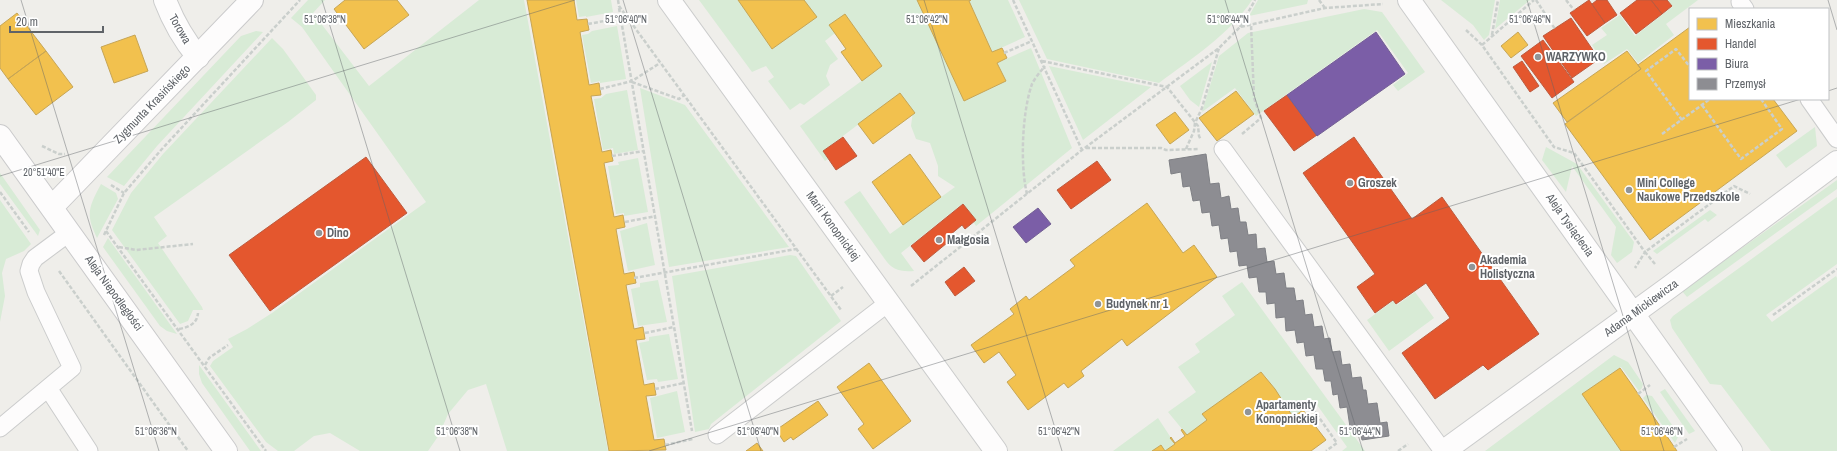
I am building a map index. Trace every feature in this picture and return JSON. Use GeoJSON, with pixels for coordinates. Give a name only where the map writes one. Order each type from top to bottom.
{"type":"FeatureCollection","features":[{"type":"Feature","properties":{"kind":"street","name":"Torowa"},"geometry":{"type":"LineString","coordinates":[[165,0],[171,17],[180,33],[198,57]]}},
{"type":"Feature","properties":{"kind":"street","name":"Zygmunta Krasińskiego"},"geometry":{"type":"LineString","coordinates":[[52,207],[252,0]]}},
{"type":"Feature","properties":{"kind":"street","name":"Marii Konopnickiej"},"geometry":{"type":"LineString","coordinates":[[669,0],[996,451]]}},
{"type":"Feature","properties":{"kind":"street","name":"Aleja Tysiąclecia"},"geometry":{"type":"LineString","coordinates":[[1399,1],[1633,314],[1731,451]]}},
{"type":"Feature","properties":{"kind":"street","name":"Aleja Niepodległości"},"geometry":{"type":"LineString","coordinates":[[0,136],[226,451]]}},
{"type":"Feature","properties":{"kind":"street","name":"Adama Mickiewicza"},"geometry":{"type":"LineString","coordinates":[[1449,449],[1837,162]]}},
{"type":"Feature","properties":{"kind":"lane"},"geometry":{"type":"LineString","coordinates":[[1810,100],[1837,139]]}},
{"type":"Feature","properties":{"kind":"lane"},"geometry":{"type":"LineString","coordinates":[[1220,149],[1449,449]]}},
{"type":"Feature","properties":{"kind":"lane"},"geometry":{"type":"LineString","coordinates":[[0,428],[72,368],[30,277],[31,264],[35,258],[70,232]]}},
{"type":"Feature","properties":{"kind":"lane"},"geometry":{"type":"LineString","coordinates":[[717,435],[888,303]]}},
{"type":"Feature","properties":{"kind":"lane"},"geometry":{"type":"LineString","coordinates":[[48,388],[89,451]]}},
{"type":"Feature","properties":{"kind":"path"},"geometry":{"type":"LineString","coordinates":[[101,240],[124,193],[161,150],[300,0]]}},
{"type":"Feature","properties":{"kind":"path"},"geometry":{"type":"LineString","coordinates":[[618,0],[694,445]]}},
{"type":"Feature","properties":{"kind":"path"},"geometry":{"type":"LineString","coordinates":[[1013,0],[1045,66],[1082,150]]}},
{"type":"Feature","properties":{"kind":"path"},"geometry":{"type":"LineString","coordinates":[[910,287],[1082,150],[1219,48],[1240,27],[1255,0]]}},
{"type":"Feature","properties":{"kind":"path"},"geometry":{"type":"LineString","coordinates":[[1319,0],[1325,8]]}},
{"type":"Feature","properties":{"kind":"path"},"geometry":{"type":"LineString","coordinates":[[1492,36],[1498,0]]}},
{"type":"Feature","properties":{"kind":"path"},"geometry":{"type":"LineString","coordinates":[[1482,45],[1535,0],[1555,29]]}},
{"type":"Feature","properties":{"kind":"path"},"geometry":{"type":"LineString","coordinates":[[1566,0],[1574,10]]}},
{"type":"Feature","properties":{"kind":"path"},"geometry":{"type":"LineString","coordinates":[[1240,27],[1325,8],[1382,4],[1399,1]]}},
{"type":"Feature","properties":{"kind":"path"},"geometry":{"type":"LineString","coordinates":[[619,6],[855,329]]}},
{"type":"Feature","properties":{"kind":"path"},"geometry":{"type":"LineString","coordinates":[[588,24],[621,18]]}},
{"type":"Feature","properties":{"kind":"path"},"geometry":{"type":"LineString","coordinates":[[1085,148],[1220,149],[1261,118],[1254,98],[1251,24]]}},
{"type":"Feature","properties":{"kind":"path"},"geometry":{"type":"LineString","coordinates":[[1461,25],[1482,45],[1554,147],[1574,153],[1646,252]]}},
{"type":"Feature","properties":{"kind":"path"},"geometry":{"type":"LineString","coordinates":[[1004,53],[1032,41]]}},
{"type":"Feature","properties":{"kind":"path"},"geometry":{"type":"LineString","coordinates":[[1186,149],[1202,108],[1219,48]]}},
{"type":"Feature","properties":{"kind":"path"},"geometry":{"type":"LineString","coordinates":[[1682,120],[1646,71],[1676,49],[1689,66]]}},
{"type":"Feature","properties":{"kind":"path"},"geometry":{"type":"LineString","coordinates":[[1042,61],[1167,87],[1198,126],[1199,136],[1203,143],[1220,149]]}},
{"type":"Feature","properties":{"kind":"path"},"geometry":{"type":"LineString","coordinates":[[600,89],[632,81],[660,63]]}},
{"type":"Feature","properties":{"kind":"path"},"geometry":{"type":"LineString","coordinates":[[1027,194],[1023,179],[1023,156],[1027,106],[1032,84],[1045,66]]}},
{"type":"Feature","properties":{"kind":"path"},"geometry":{"type":"LineString","coordinates":[[632,81],[679,99],[684,95]]}},
{"type":"Feature","properties":{"kind":"path"},"geometry":{"type":"LineString","coordinates":[[1662,134],[1709,100]]}},
{"type":"Feature","properties":{"kind":"path"},"geometry":{"type":"LineString","coordinates":[[1702,105],[1741,159],[1782,128],[1762,100]]}},
{"type":"Feature","properties":{"kind":"path"},"geometry":{"type":"LineString","coordinates":[[39,145],[60,154],[66,154]]}},
{"type":"Feature","properties":{"kind":"path"},"geometry":{"type":"LineString","coordinates":[[612,156],[644,151]]}},
{"type":"Feature","properties":{"kind":"path"},"geometry":{"type":"LineString","coordinates":[[104,180],[124,193]]}},
{"type":"Feature","properties":{"kind":"path"},"geometry":{"type":"LineString","coordinates":[[1632,270],[1636,267],[1646,252],[1734,186],[1754,196]]}},
{"type":"Feature","properties":{"kind":"path"},"geometry":{"type":"LineString","coordinates":[[0,192],[188,451]]}},
{"type":"Feature","properties":{"kind":"path"},"geometry":{"type":"LineString","coordinates":[[624,222],[656,216]]}},
{"type":"Feature","properties":{"kind":"path"},"geometry":{"type":"LineString","coordinates":[[106,231],[205,365],[266,451]]}},
{"type":"Feature","properties":{"kind":"path"},"geometry":{"type":"LineString","coordinates":[[118,247],[136,250],[193,244]]}},
{"type":"Feature","properties":{"kind":"path"},"geometry":{"type":"LineString","coordinates":[[634,278],[665,271],[796,249]]}},
{"type":"Feature","properties":{"kind":"path"},"geometry":{"type":"LineString","coordinates":[[1773,315],[1837,269]]}},
{"type":"Feature","properties":{"kind":"path"},"geometry":{"type":"LineString","coordinates":[[179,330],[195,322],[198,313]]}},
{"type":"Feature","properties":{"kind":"path"},"geometry":{"type":"LineString","coordinates":[[645,333],[674,327]]}},
{"type":"Feature","properties":{"kind":"path"},"geometry":{"type":"LineString","coordinates":[[205,365],[208,358],[228,345]]}},
{"type":"Feature","properties":{"kind":"path"},"geometry":{"type":"LineString","coordinates":[[1646,379],[1655,391]]}},
{"type":"Feature","properties":{"kind":"path"},"geometry":{"type":"LineString","coordinates":[[655,389],[684,382]]}},
{"type":"Feature","properties":{"kind":"path"},"geometry":{"type":"LineString","coordinates":[[1638,394],[1650,385]]}},
{"type":"Feature","properties":{"kind":"path"},"geometry":{"type":"LineString","coordinates":[[1313,409],[1338,443],[1326,451]]}},
{"type":"Feature","properties":{"kind":"path"},"geometry":{"type":"LineString","coordinates":[[1683,433],[1692,445]]}},
{"type":"Feature","properties":{"kind":"path"},"geometry":{"type":"LineString","coordinates":[[665,445],[693,439]]}},
{"type":"Feature","properties":{"kind":"path"},"geometry":{"type":"LineString","coordinates":[[1674,447],[1688,439]]}},
{"type":"Feature","properties":{"kind":"green space"},"geometry":{"type":"Polygon","coordinates":[[[308,0],[325,0],[313,13],[369,86],[479,0],[524,0],[608,451],[507,451],[486,384],[468,390],[448,414],[439,435],[428,451],[360,451],[330,433],[314,436],[294,451],[278,451],[266,442],[210,366],[213,361],[233,347],[228,339],[272,313],[426,202],[302,27],[291,18],[308,0]]]}},
{"type":"Feature","properties":{"kind":"green space"},"geometry":{"type":"Polygon","coordinates":[[[576,0],[611,0],[613,12],[579,17],[576,0]]]}},
{"type":"Feature","properties":{"kind":"green space"},"geometry":{"type":"Polygon","coordinates":[[[699,0],[917,0],[964,101],[1006,81],[997,63],[1031,48],[1072,148],[976,226],[962,204],[901,253],[914,271],[905,271],[893,268],[887,262],[844,202],[860,191],[890,234],[955,187],[938,176],[938,166],[930,143],[916,139],[911,126],[913,111],[900,93],[823,151],[828,159],[825,161],[800,126],[882,66],[835,33],[825,41],[838,59],[830,65],[826,76],[830,85],[804,105],[800,103],[790,110],[768,81],[774,77],[766,66],[752,72],[699,0]]]}},
{"type":"Feature","properties":{"kind":"green space"},"geometry":{"type":"Polygon","coordinates":[[[1008,0],[1025,37],[992,52],[969,1],[1008,0]]]}},
{"type":"Feature","properties":{"kind":"green space"},"geometry":{"type":"Polygon","coordinates":[[[1019,0],[1252,0],[1243,13],[1221,35],[1159,83],[1047,59],[1019,0]]]}},
{"type":"Feature","properties":{"kind":"green space"},"geometry":{"type":"Polygon","coordinates":[[[1258,0],[1308,0],[1307,4],[1249,16],[1258,0]]]}},
{"type":"Feature","properties":{"kind":"green space"},"geometry":{"type":"Polygon","coordinates":[[[1441,0],[1495,0],[1489,35],[1484,40],[1473,25],[1441,0]]]}},
{"type":"Feature","properties":{"kind":"green space"},"geometry":{"type":"Polygon","coordinates":[[[1500,0],[1530,0],[1495,29],[1500,0]]]}},
{"type":"Feature","properties":{"kind":"green space"},"geometry":{"type":"Polygon","coordinates":[[[1668,0],[1698,0],[1666,24],[1674,35],[1638,63],[1627,49],[1604,64],[1592,45],[1607,35],[1601,28],[1620,15],[1635,36],[1672,7],[1668,0]]]}},
{"type":"Feature","properties":{"kind":"green space"},"geometry":{"type":"Polygon","coordinates":[[[1364,9],[1382,12],[1425,72],[1398,91],[1393,85],[1408,73],[1377,30],[1256,116],[1235,88],[1202,112],[1219,56],[1248,33],[1364,9]]]}},
{"type":"Feature","properties":{"kind":"green space"},"geometry":{"type":"Polygon","coordinates":[[[617,26],[626,79],[591,83],[582,35],[588,34],[592,31],[617,26]]]}},
{"type":"Feature","properties":{"kind":"green space"},"geometry":{"type":"Polygon","coordinates":[[[256,31],[263,32],[157,146],[124,186],[107,177],[241,36],[256,31]]]}},
{"type":"Feature","properties":{"kind":"green space"},"geometry":{"type":"Polygon","coordinates":[[[272,38],[283,49],[316,95],[316,100],[288,122],[154,217],[167,236],[158,243],[203,310],[193,310],[188,321],[180,324],[112,230],[131,193],[163,154],[272,38]]]}},
{"type":"Feature","properties":{"kind":"green space"},"geometry":{"type":"Polygon","coordinates":[[[1212,62],[1199,107],[1190,100],[1180,86],[1212,62]]]}},
{"type":"Feature","properties":{"kind":"green space"},"geometry":{"type":"Polygon","coordinates":[[[1049,66],[1151,87],[1083,140],[1049,66]]]}},
{"type":"Feature","properties":{"kind":"green space"},"geometry":{"type":"Polygon","coordinates":[[[640,88],[685,105],[789,247],[669,267],[640,88]]]}},
{"type":"Feature","properties":{"kind":"green space"},"geometry":{"type":"Polygon","coordinates":[[[627,90],[638,150],[614,154],[613,148],[603,150],[594,99],[601,98],[606,94],[627,90]]]}},
{"type":"Feature","properties":{"kind":"green space"},"geometry":{"type":"Polygon","coordinates":[[[1815,127],[1817,146],[1786,168],[1776,155],[1815,127]]]}},
{"type":"Feature","properties":{"kind":"green space"},"geometry":{"type":"Polygon","coordinates":[[[1546,147],[1577,164],[1634,242],[1632,252],[1617,263],[1611,255],[1616,227],[1572,166],[1566,192],[1542,160],[1546,147]]]}},
{"type":"Feature","properties":{"kind":"green space"},"geometry":{"type":"Polygon","coordinates":[[[638,158],[648,212],[624,216],[624,213],[616,214],[608,166],[619,165],[618,162],[638,158]]]}},
{"type":"Feature","properties":{"kind":"green space"},"geometry":{"type":"Polygon","coordinates":[[[0,173],[40,230],[38,236],[0,184],[0,173]]]}},
{"type":"Feature","properties":{"kind":"green space"},"geometry":{"type":"Polygon","coordinates":[[[1837,180],[1837,189],[1687,297],[1682,291],[1837,180]]]}},
{"type":"Feature","properties":{"kind":"green space"},"geometry":{"type":"Polygon","coordinates":[[[101,184],[116,193],[118,199],[97,238],[91,223],[90,211],[91,205],[101,184]]]}},
{"type":"Feature","properties":{"kind":"green space"},"geometry":{"type":"Polygon","coordinates":[[[1837,197],[1837,264],[1766,315],[1772,322],[1836,276],[1837,451],[1771,451],[1721,385],[1710,384],[1672,328],[1670,320],[1673,316],[1837,197]]]}},
{"type":"Feature","properties":{"kind":"green space"},"geometry":{"type":"Polygon","coordinates":[[[0,200],[31,244],[24,251],[6,259],[2,273],[5,296],[0,322],[0,200]]]}},
{"type":"Feature","properties":{"kind":"green space"},"geometry":{"type":"Polygon","coordinates":[[[1710,210],[1717,215],[1708,222],[1705,219],[1657,254],[1653,251],[1710,210]]]}},
{"type":"Feature","properties":{"kind":"green space"},"geometry":{"type":"Polygon","coordinates":[[[647,223],[655,265],[628,271],[620,231],[647,223]]]}},
{"type":"Feature","properties":{"kind":"green space"},"geometry":{"type":"Polygon","coordinates":[[[108,238],[177,334],[167,331],[160,326],[103,247],[108,238]]]}},
{"type":"Feature","properties":{"kind":"green space"},"geometry":{"type":"Polygon","coordinates":[[[790,255],[796,256],[841,321],[711,424],[709,429],[695,432],[672,276],[790,255]]]}},
{"type":"Feature","properties":{"kind":"green space"},"geometry":{"type":"Polygon","coordinates":[[[658,280],[667,322],[638,326],[631,289],[640,287],[640,283],[658,280]]]}},
{"type":"Feature","properties":{"kind":"green space"},"geometry":{"type":"Polygon","coordinates":[[[1242,282],[1365,451],[1342,451],[1347,447],[1315,402],[1293,417],[1267,378],[1261,372],[1203,415],[1207,420],[1187,435],[1168,412],[1196,392],[1178,367],[1200,352],[1195,344],[1235,315],[1222,296],[1242,282]]]}},
{"type":"Feature","properties":{"kind":"green space"},"geometry":{"type":"Polygon","coordinates":[[[1415,292],[1434,318],[1389,351],[1367,320],[1393,301],[1397,305],[1415,292]]]}},
{"type":"Feature","properties":{"kind":"green space"},"geometry":{"type":"Polygon","coordinates":[[[669,334],[678,379],[658,382],[657,379],[647,380],[639,343],[649,341],[649,337],[669,334]]]}},
{"type":"Feature","properties":{"kind":"green space"},"geometry":{"type":"Polygon","coordinates":[[[1614,355],[1628,362],[1643,384],[1642,388],[1639,391],[1621,367],[1582,394],[1621,451],[1485,451],[1614,355]]]}},
{"type":"Feature","properties":{"kind":"green space"},"geometry":{"type":"Polygon","coordinates":[[[199,365],[261,451],[250,451],[202,383],[199,374],[199,365]]]}},
{"type":"Feature","properties":{"kind":"green space"},"geometry":{"type":"Polygon","coordinates":[[[1665,389],[1695,431],[1689,434],[1660,392],[1665,389]]]}},
{"type":"Feature","properties":{"kind":"green space"},"geometry":{"type":"Polygon","coordinates":[[[677,391],[685,432],[657,438],[650,398],[677,391]]]}},
{"type":"Feature","properties":{"kind":"green space"},"geometry":{"type":"Polygon","coordinates":[[[1646,395],[1652,396],[1679,435],[1675,443],[1643,398],[1646,395]]]}},
{"type":"Feature","properties":{"kind":"green space"},"geometry":{"type":"Polygon","coordinates":[[[1158,418],[1175,444],[1165,451],[1161,445],[1152,451],[1113,451],[1158,418]]]}},
{"type":"Feature","properties":{"kind":"building: Mieszkania"},"geometry":{"type":"Polygon","coordinates":[[[345,0],[397,0],[409,15],[364,49],[334,9],[345,0]]]}},
{"type":"Feature","properties":{"kind":"building: Mieszkania"},"geometry":{"type":"Polygon","coordinates":[[[527,0],[574,0],[577,20],[587,19],[589,30],[580,32],[589,85],[599,83],[601,95],[591,96],[602,152],[611,150],[613,161],[604,163],[614,217],[623,215],[625,227],[616,229],[624,274],[634,272],[636,283],[626,285],[634,329],[643,327],[645,339],[636,340],[644,385],[654,383],[656,395],[646,396],[654,440],[664,439],[666,450],[609,451],[527,0]]]}},
{"type":"Feature","properties":{"kind":"building: Mieszkania"},"geometry":{"type":"Polygon","coordinates":[[[738,0],[804,0],[817,17],[772,49],[738,0]]]}},
{"type":"Feature","properties":{"kind":"building: Mieszkania"},"geometry":{"type":"Polygon","coordinates":[[[917,0],[971,0],[969,1],[992,52],[1002,48],[1007,58],[997,63],[1006,81],[964,101],[917,0]]]}},
{"type":"Feature","properties":{"kind":"building: Mieszkania"},"geometry":{"type":"Polygon","coordinates":[[[17,13],[46,51],[8,79],[0,68],[0,26],[17,13]]]}},
{"type":"Feature","properties":{"kind":"building: Mieszkania"},"geometry":{"type":"Polygon","coordinates":[[[845,14],[882,66],[862,81],[841,52],[846,49],[829,25],[845,14]]]}},
{"type":"Feature","properties":{"kind":"building: Mieszkania"},"geometry":{"type":"Polygon","coordinates":[[[1689,28],[1689,100],[1774,100],[1797,131],[1650,240],[1565,124],[1641,69],[1638,65],[1689,28]]]}},
{"type":"Feature","properties":{"kind":"building: Mieszkania"},"geometry":{"type":"Polygon","coordinates":[[[1518,32],[1528,45],[1511,58],[1501,46],[1518,32]]]}},
{"type":"Feature","properties":{"kind":"building: Mieszkania"},"geometry":{"type":"Polygon","coordinates":[[[135,35],[148,71],[114,83],[101,47],[135,35]]]}},
{"type":"Feature","properties":{"kind":"building: Mieszkania"},"geometry":{"type":"Polygon","coordinates":[[[46,51],[73,87],[36,115],[8,79],[46,51]]]}},
{"type":"Feature","properties":{"kind":"building: Mieszkania"},"geometry":{"type":"Polygon","coordinates":[[[1627,51],[1641,69],[1567,122],[1553,103],[1627,51]]]}},
{"type":"Feature","properties":{"kind":"building: Mieszkania"},"geometry":{"type":"Polygon","coordinates":[[[1236,91],[1254,114],[1217,141],[1199,118],[1236,91]]]}},
{"type":"Feature","properties":{"kind":"building: Mieszkania"},"geometry":{"type":"Polygon","coordinates":[[[900,93],[915,113],[873,144],[858,124],[900,93]]]}},
{"type":"Feature","properties":{"kind":"building: Mieszkania"},"geometry":{"type":"Polygon","coordinates":[[[1175,112],[1189,130],[1170,144],[1156,125],[1175,112]]]}},
{"type":"Feature","properties":{"kind":"building: Mieszkania"},"geometry":{"type":"Polygon","coordinates":[[[910,154],[941,197],[903,225],[872,182],[910,154]]]}},
{"type":"Feature","properties":{"kind":"building: Mieszkania","name":"Budynek nr 1"},"geometry":{"type":"Polygon","coordinates":[[[1147,203],[1183,253],[1194,245],[1217,277],[1127,346],[1122,339],[1081,371],[1084,376],[1068,388],[1064,383],[1028,410],[1007,382],[1016,375],[999,352],[984,363],[971,345],[1014,314],[1010,309],[1026,296],[1029,300],[1075,266],[1070,260],[1147,203]]]}},
{"type":"Feature","properties":{"kind":"building: Mieszkania"},"geometry":{"type":"Polygon","coordinates":[[[869,363],[911,421],[873,449],[858,429],[864,424],[837,387],[869,363]]]}},
{"type":"Feature","properties":{"kind":"building: Mieszkania"},"geometry":{"type":"Polygon","coordinates":[[[1620,368],[1677,451],[1621,451],[1582,394],[1620,368]]]}},
{"type":"Feature","properties":{"kind":"building: Mieszkania","name":"Apartamenty Konopnickiej"},"geometry":{"type":"Polygon","coordinates":[[[1261,372],[1275,389],[1293,417],[1303,410],[1326,440],[1311,451],[1165,451],[1175,444],[1170,438],[1171,437],[1175,443],[1185,436],[1181,430],[1182,429],[1187,435],[1207,420],[1202,414],[1261,372]]]}},
{"type":"Feature","properties":{"kind":"building: Mieszkania"},"geometry":{"type":"Polygon","coordinates":[[[818,401],[828,415],[793,440],[791,437],[784,442],[776,430],[818,401]]]}},
{"type":"Feature","properties":{"kind":"building: Mieszkania"},"geometry":{"type":"Polygon","coordinates":[[[757,443],[763,451],[746,451],[757,443]]]}},
{"type":"Feature","properties":{"kind":"building: Mieszkania"},"geometry":{"type":"Polygon","coordinates":[[[1161,445],[1165,451],[1152,451],[1161,445]]]}},
{"type":"Feature","properties":{"kind":"building: Handel"},"geometry":{"type":"Polygon","coordinates":[[[1589,0],[1605,23],[1587,36],[1570,13],[1589,0]]]}},
{"type":"Feature","properties":{"kind":"building: Handel"},"geometry":{"type":"Polygon","coordinates":[[[1597,0],[1607,0],[1617,15],[1605,23],[1592,4],[1597,0]]]}},
{"type":"Feature","properties":{"kind":"building: Handel"},"geometry":{"type":"Polygon","coordinates":[[[1637,0],[1651,0],[1662,14],[1636,34],[1620,13],[1637,0]]]}},
{"type":"Feature","properties":{"kind":"building: Handel"},"geometry":{"type":"Polygon","coordinates":[[[1651,0],[1667,0],[1672,6],[1662,14],[1651,0]]]}},
{"type":"Feature","properties":{"kind":"building: Handel"},"geometry":{"type":"Polygon","coordinates":[[[1571,18],[1599,59],[1572,78],[1543,36],[1571,18]]]}},
{"type":"Feature","properties":{"kind":"building: Handel"},"geometry":{"type":"Polygon","coordinates":[[[1543,40],[1574,82],[1552,98],[1521,56],[1543,40]]]}},
{"type":"Feature","properties":{"kind":"building: Handel"},"geometry":{"type":"Polygon","coordinates":[[[1522,61],[1539,86],[1530,92],[1513,67],[1522,61]]]}},
{"type":"Feature","properties":{"kind":"building: Handel"},"geometry":{"type":"Polygon","coordinates":[[[1287,95],[1317,135],[1294,151],[1264,111],[1287,95]]]}},
{"type":"Feature","properties":{"kind":"building: Handel"},"geometry":{"type":"Polygon","coordinates":[[[843,137],[857,156],[836,170],[823,151],[843,137]]]}},
{"type":"Feature","properties":{"kind":"building: Handel"},"geometry":{"type":"Polygon","coordinates":[[[1354,137],[1412,219],[1442,197],[1539,334],[1488,370],[1483,365],[1435,399],[1402,353],[1450,318],[1426,283],[1396,304],[1393,300],[1375,313],[1357,287],[1375,274],[1303,173],[1354,137]]]}},
{"type":"Feature","properties":{"kind":"building: Handel","name":"Dino"},"geometry":{"type":"Polygon","coordinates":[[[366,157],[407,213],[270,311],[229,255],[366,157]]]}},
{"type":"Feature","properties":{"kind":"building: Handel"},"geometry":{"type":"Polygon","coordinates":[[[1097,161],[1111,180],[1071,209],[1057,190],[1097,161]]]}},
{"type":"Feature","properties":{"kind":"building: Handel"},"geometry":{"type":"Polygon","coordinates":[[[963,204],[976,220],[965,229],[962,225],[950,235],[953,238],[924,262],[911,246],[963,204]]]}},
{"type":"Feature","properties":{"kind":"building: Handel"},"geometry":{"type":"Polygon","coordinates":[[[964,267],[975,281],[955,296],[945,282],[964,267]]]}},
{"type":"Feature","properties":{"kind":"building: Biura"},"geometry":{"type":"Polygon","coordinates":[[[1376,32],[1405,74],[1317,136],[1287,95],[1376,32]]]}},
{"type":"Feature","properties":{"kind":"building: Biura"},"geometry":{"type":"Polygon","coordinates":[[[1038,208],[1051,224],[1026,243],[1013,227],[1038,208]]]}},
{"type":"Feature","properties":{"kind":"building: Przemysł"},"geometry":{"type":"Polygon","coordinates":[[[1206,154],[1210,184],[1219,183],[1221,198],[1229,196],[1231,209],[1238,208],[1240,222],[1246,222],[1248,235],[1256,234],[1257,249],[1265,248],[1267,262],[1274,261],[1276,274],[1284,273],[1286,288],[1294,288],[1296,301],[1303,300],[1305,315],[1312,314],[1314,327],[1322,326],[1324,339],[1330,338],[1332,352],[1340,351],[1342,365],[1350,364],[1352,378],[1361,377],[1363,390],[1366,390],[1368,404],[1377,403],[1380,423],[1387,422],[1389,436],[1362,440],[1359,426],[1350,427],[1347,407],[1340,408],[1338,394],[1333,395],[1331,381],[1325,381],[1323,369],[1316,369],[1314,355],[1306,356],[1304,342],[1297,343],[1295,330],[1286,331],[1285,317],[1276,318],[1275,303],[1267,304],[1266,292],[1259,292],[1257,277],[1249,278],[1247,265],[1239,266],[1237,251],[1230,252],[1228,238],[1221,239],[1219,225],[1212,226],[1210,212],[1202,213],[1200,200],[1193,201],[1190,186],[1183,187],[1181,172],[1171,174],[1169,160],[1206,154]]]}},
{"type":"Feature","properties":{"kind":"place","name":"WARZYWKO"},"geometry":{"type":"Point","coordinates":[1538,57]}},
{"type":"Feature","properties":{"kind":"place","name":"Groszek"},"geometry":{"type":"Point","coordinates":[1350,183]}},
{"type":"Feature","properties":{"kind":"place","name":"Mini College Naukowe Przedszkole"},"geometry":{"type":"Point","coordinates":[1629,190]}},
{"type":"Feature","properties":{"kind":"place","name":"Dino"},"geometry":{"type":"Point","coordinates":[319,233]}},
{"type":"Feature","properties":{"kind":"place","name":"Małgosia"},"geometry":{"type":"Point","coordinates":[939,240]}},
{"type":"Feature","properties":{"kind":"place","name":"Akademia Holistyczna"},"geometry":{"type":"Point","coordinates":[1472,267]}},
{"type":"Feature","properties":{"kind":"place","name":"Budynek nr 1"},"geometry":{"type":"Point","coordinates":[1098,304]}},
{"type":"Feature","properties":{"kind":"place","name":"Apartamenty Konopnickiej"},"geometry":{"type":"Point","coordinates":[1248,412]}}]}
